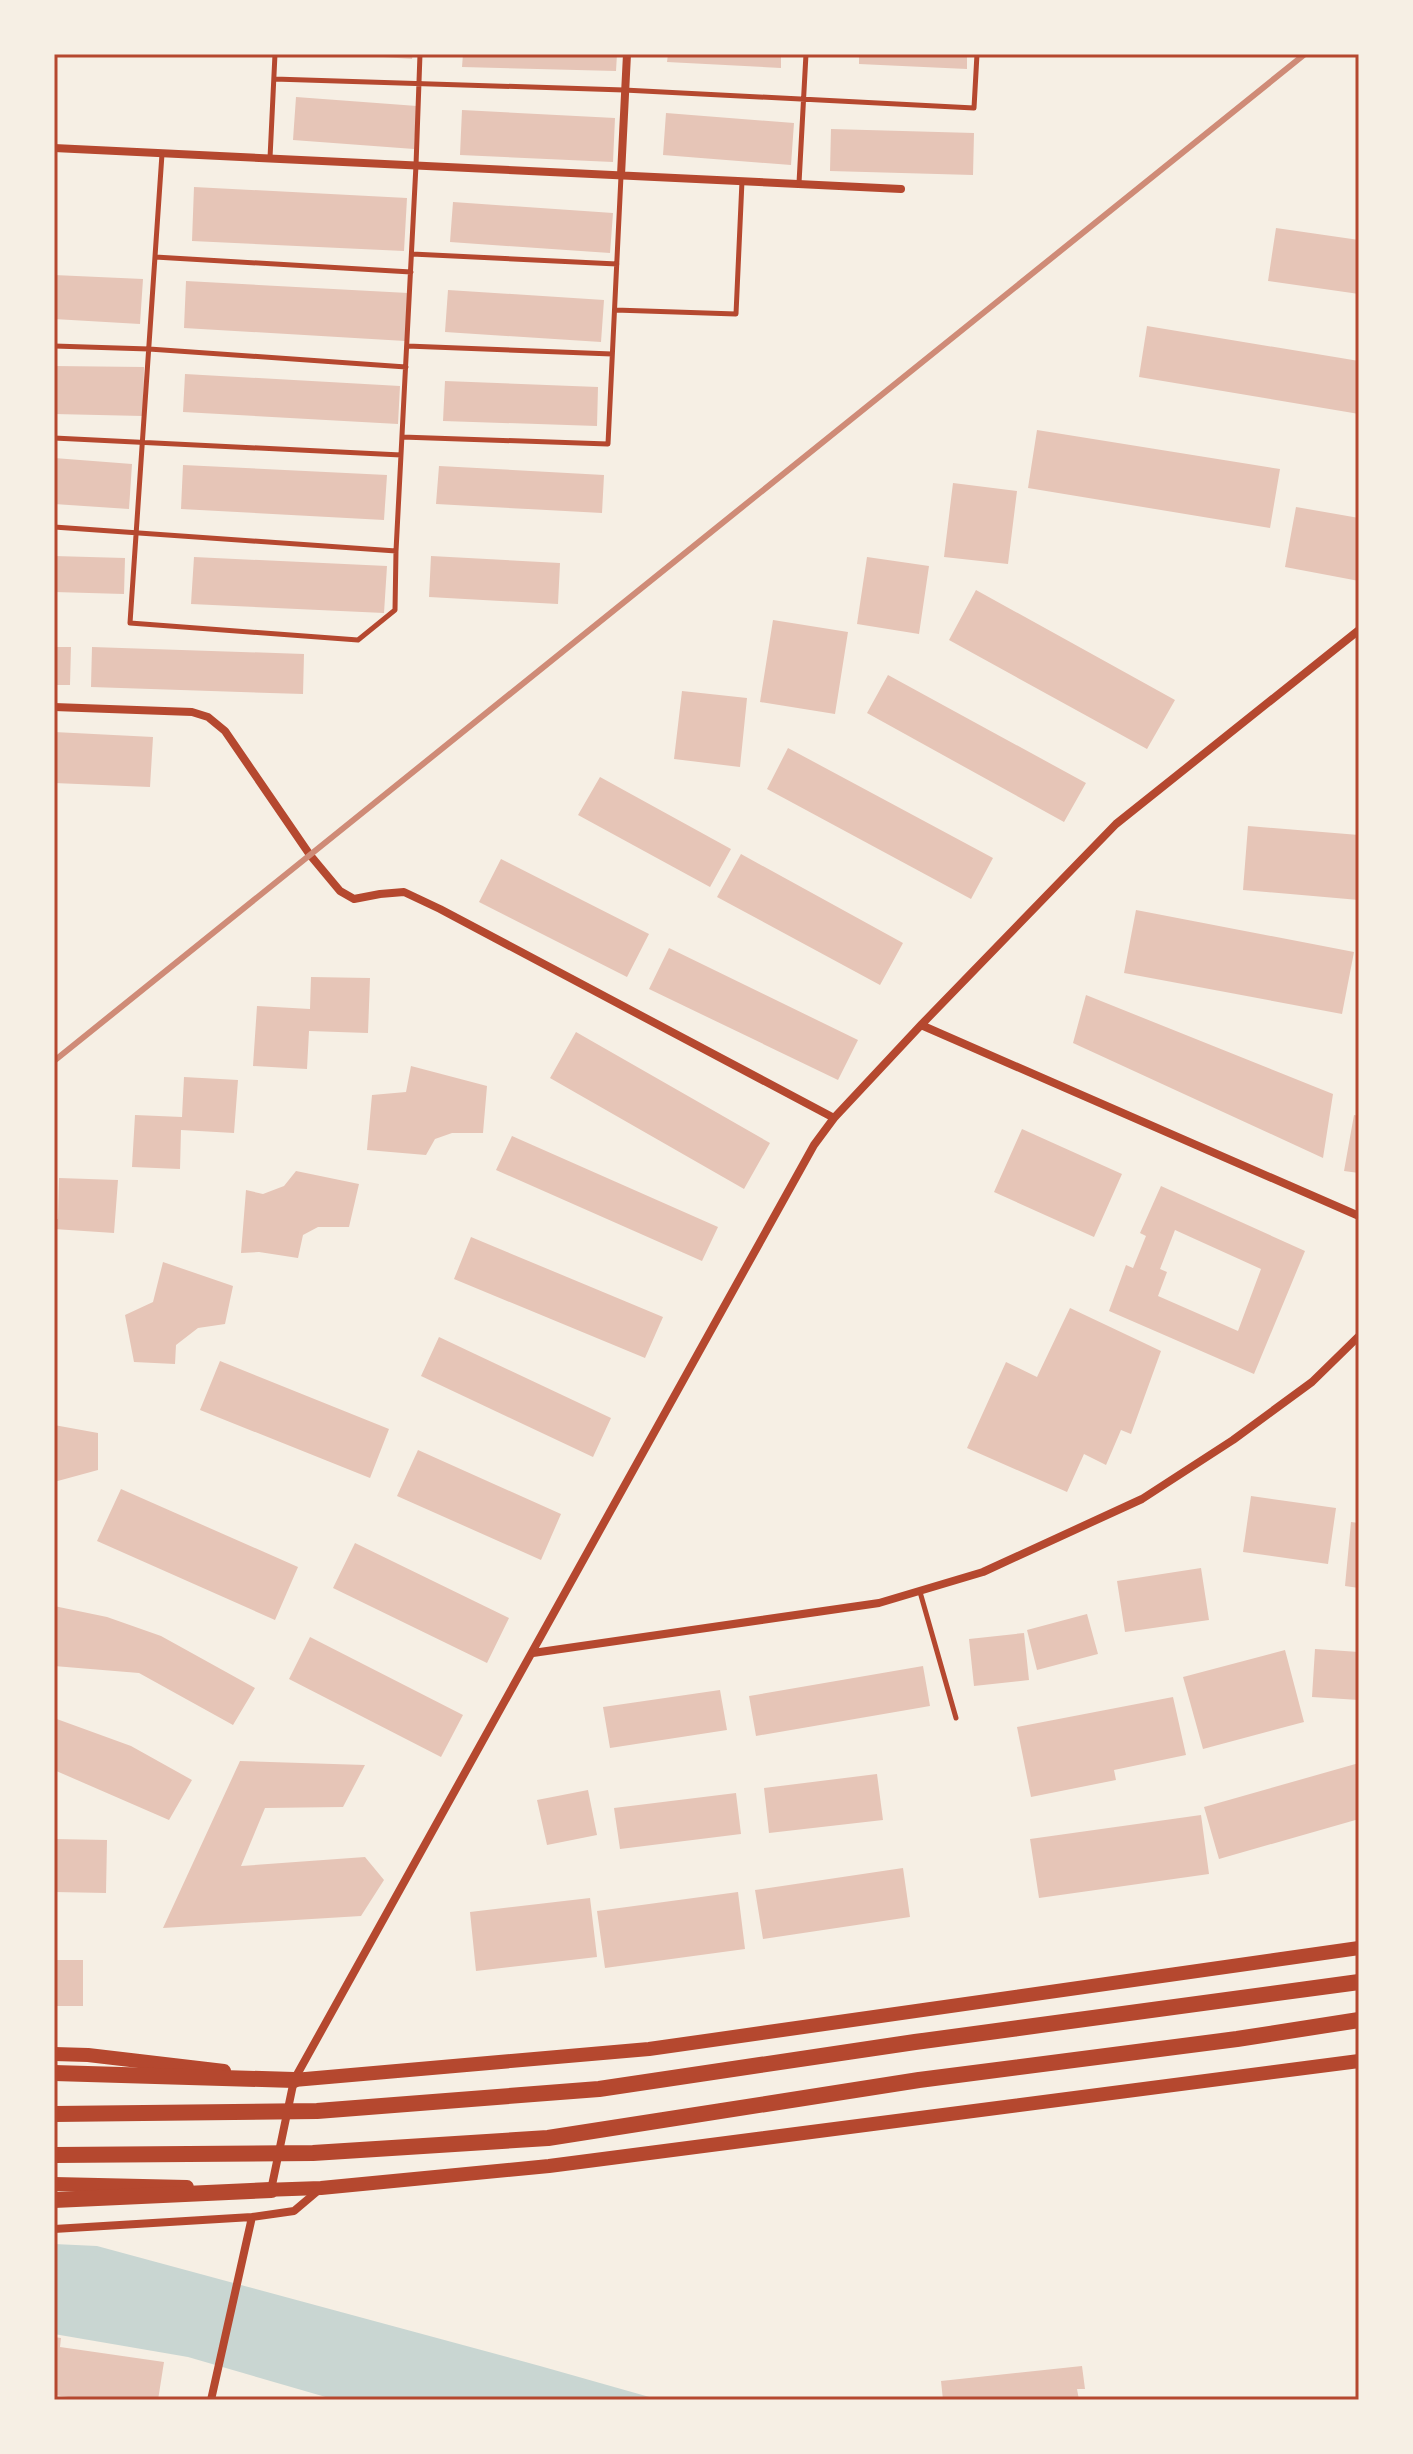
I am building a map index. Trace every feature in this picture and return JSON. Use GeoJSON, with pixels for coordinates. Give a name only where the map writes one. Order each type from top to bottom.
{"type":"FeatureCollection","features":[{"type":"Feature","properties":{"kind":"highway"},"geometry":{"type":"LineString","coordinates":[[54,2114],[317,2111],[599,2089],[915,2042],[1359,1982]]}},
{"type":"Feature","properties":{"kind":"highway"},"geometry":{"type":"LineString","coordinates":[[54,2155],[313,2153],[548,2138],[919,2080],[1359,2020]]}},
{"type":"Feature","properties":{"kind":"highway"},"geometry":{"type":"LineString","coordinates":[[54,2073],[294,2080]]}},
{"type":"Feature","properties":{"kind":"highway"},"geometry":{"type":"LineString","coordinates":[[54,2200],[271,2190]]}},
{"type":"Feature","properties":{"kind":"main road"},"geometry":{"type":"LineString","coordinates":[[54,2054],[88,2055],[294,2080],[649,2049],[1359,1948]]}},
{"type":"Feature","properties":{"kind":"main road"},"geometry":{"type":"LineString","coordinates":[[54,2184],[271,2190],[321,2188],[549,2166],[1359,2061]]}},
{"type":"Feature","properties":{"kind":"street"},"geometry":{"type":"LineString","coordinates":[[621,175],[627,54]]}},
{"type":"Feature","properties":{"kind":"street"},"geometry":{"type":"LineString","coordinates":[[54,148],[901,189]]}},
{"type":"Feature","properties":{"kind":"street"},"geometry":{"type":"LineString","coordinates":[[271,2190],[294,2080],[814,1145],[834,1118],[921,1025],[1116,824],[1359,630]]}},
{"type":"Feature","properties":{"kind":"street"},"geometry":{"type":"LineString","coordinates":[[54,707],[192,712],[208,717],[225,731],[310,855],[340,891],[354,899],[404,892],[834,1118]]}},
{"type":"Feature","properties":{"kind":"street"},"geometry":{"type":"LineString","coordinates":[[921,1025],[1359,1216]]}},
{"type":"Feature","properties":{"kind":"street"},"geometry":{"type":"LineString","coordinates":[[533,1653],[879,1603],[983,1572],[1142,1499],[1233,1440],[1312,1382],[1359,1336]]}},
{"type":"Feature","properties":{"kind":"street"},"geometry":{"type":"LineString","coordinates":[[54,2229],[252,2217],[294,2211],[321,2188]]}},
{"type":"Feature","properties":{"kind":"street"},"geometry":{"type":"LineString","coordinates":[[211,2400],[252,2217]]}},
{"type":"Feature","properties":{"kind":"lane"},"geometry":{"type":"LineString","coordinates":[[270,158],[275,54]]}},
{"type":"Feature","properties":{"kind":"lane"},"geometry":{"type":"LineString","coordinates":[[162,153],[130,623],[358,640],[395,610],[420,54]]}},
{"type":"Feature","properties":{"kind":"lane"},"geometry":{"type":"LineString","coordinates":[[799,183],[806,54]]}},
{"type":"Feature","properties":{"kind":"lane"},"geometry":{"type":"LineString","coordinates":[[274,79],[624,90],[974,108],[977,54]]}},
{"type":"Feature","properties":{"kind":"lane"},"geometry":{"type":"LineString","coordinates":[[402,437],[608,444],[621,175]]}},
{"type":"Feature","properties":{"kind":"lane"},"geometry":{"type":"LineString","coordinates":[[615,310],[736,314],[742,181]]}},
{"type":"Feature","properties":{"kind":"lane"},"geometry":{"type":"LineString","coordinates":[[412,254],[617,264]]}},
{"type":"Feature","properties":{"kind":"lane"},"geometry":{"type":"LineString","coordinates":[[155,257],[411,272]]}},
{"type":"Feature","properties":{"kind":"lane"},"geometry":{"type":"LineString","coordinates":[[54,346],[149,349],[406,367]]}},
{"type":"Feature","properties":{"kind":"lane"},"geometry":{"type":"LineString","coordinates":[[407,346],[612,354]]}},
{"type":"Feature","properties":{"kind":"lane"},"geometry":{"type":"LineString","coordinates":[[54,438],[401,455]]}},
{"type":"Feature","properties":{"kind":"lane"},"geometry":{"type":"LineString","coordinates":[[54,527],[396,551]]}},
{"type":"Feature","properties":{"kind":"lane"},"geometry":{"type":"LineString","coordinates":[[919,1591],[956,1718]]}},
{"type":"Feature","properties":{"kind":"shaded area"},"geometry":{"type":"Polygon","coordinates":[[[54,2244],[97,2246],[660,2400],[336,2400],[188,2357],[54,2334],[54,2244]]]}},
{"type":"Feature","properties":{"kind":"building"},"geometry":{"type":"Polygon","coordinates":[[[369,54],[413,54],[412,59],[369,54]]]}},
{"type":"Feature","properties":{"kind":"building"},"geometry":{"type":"Polygon","coordinates":[[[463,54],[617,54],[616,71],[462,67],[463,54]]]}},
{"type":"Feature","properties":{"kind":"building"},"geometry":{"type":"Polygon","coordinates":[[[668,54],[781,54],[781,68],[667,62],[668,54]]]}},
{"type":"Feature","properties":{"kind":"building"},"geometry":{"type":"Polygon","coordinates":[[[859,54],[967,54],[967,69],[859,64],[859,54]]]}},
{"type":"Feature","properties":{"kind":"building"},"geometry":{"type":"Polygon","coordinates":[[[296,97],[417,106],[414,149],[293,140],[296,97]]]}},
{"type":"Feature","properties":{"kind":"building"},"geometry":{"type":"Polygon","coordinates":[[[462,110],[615,118],[613,162],[460,155],[462,110]]]}},
{"type":"Feature","properties":{"kind":"building"},"geometry":{"type":"Polygon","coordinates":[[[666,113],[794,123],[791,165],[663,155],[666,113]]]}},
{"type":"Feature","properties":{"kind":"building"},"geometry":{"type":"Polygon","coordinates":[[[831,129],[974,133],[973,175],[830,171],[831,129]]]}},
{"type":"Feature","properties":{"kind":"building"},"geometry":{"type":"Polygon","coordinates":[[[194,187],[407,198],[404,251],[192,241],[194,187]]]}},
{"type":"Feature","properties":{"kind":"building"},"geometry":{"type":"Polygon","coordinates":[[[453,202],[613,213],[610,253],[450,242],[453,202]]]}},
{"type":"Feature","properties":{"kind":"building"},"geometry":{"type":"Polygon","coordinates":[[[1276,228],[1359,240],[1359,294],[1268,281],[1276,228]]]}},
{"type":"Feature","properties":{"kind":"building"},"geometry":{"type":"Polygon","coordinates":[[[54,275],[143,279],[140,324],[54,319],[54,275]]]}},
{"type":"Feature","properties":{"kind":"building"},"geometry":{"type":"Polygon","coordinates":[[[186,281],[408,293],[405,341],[184,328],[186,281]]]}},
{"type":"Feature","properties":{"kind":"building"},"geometry":{"type":"Polygon","coordinates":[[[448,290],[604,300],[601,342],[445,332],[448,290]]]}},
{"type":"Feature","properties":{"kind":"building"},"geometry":{"type":"Polygon","coordinates":[[[1147,326],[1359,361],[1359,414],[1139,377],[1147,326]]]}},
{"type":"Feature","properties":{"kind":"building"},"geometry":{"type":"Polygon","coordinates":[[[54,366],[144,367],[143,416],[54,414],[54,366]]]}},
{"type":"Feature","properties":{"kind":"building"},"geometry":{"type":"Polygon","coordinates":[[[185,374],[400,386],[398,424],[183,412],[185,374]]]}},
{"type":"Feature","properties":{"kind":"building"},"geometry":{"type":"Polygon","coordinates":[[[445,381],[598,387],[597,426],[443,421],[445,381]]]}},
{"type":"Feature","properties":{"kind":"building"},"geometry":{"type":"Polygon","coordinates":[[[1037,430],[1280,469],[1270,528],[1028,488],[1037,430]]]}},
{"type":"Feature","properties":{"kind":"building"},"geometry":{"type":"Polygon","coordinates":[[[54,458],[132,464],[129,509],[54,504],[54,458]]]}},
{"type":"Feature","properties":{"kind":"building"},"geometry":{"type":"Polygon","coordinates":[[[183,465],[387,475],[384,520],[181,509],[183,465]]]}},
{"type":"Feature","properties":{"kind":"building"},"geometry":{"type":"Polygon","coordinates":[[[439,466],[604,475],[602,513],[436,504],[439,466]]]}},
{"type":"Feature","properties":{"kind":"building"},"geometry":{"type":"Polygon","coordinates":[[[953,483],[1017,491],[1008,564],[944,557],[953,483]]]}},
{"type":"Feature","properties":{"kind":"building"},"geometry":{"type":"Polygon","coordinates":[[[1296,507],[1359,518],[1359,581],[1285,567],[1296,507]]]}},
{"type":"Feature","properties":{"kind":"building"},"geometry":{"type":"Polygon","coordinates":[[[54,556],[125,558],[124,594],[54,592],[54,556]]]}},
{"type":"Feature","properties":{"kind":"building"},"geometry":{"type":"Polygon","coordinates":[[[431,556],[560,563],[558,604],[429,597],[431,556]]]}},
{"type":"Feature","properties":{"kind":"building"},"geometry":{"type":"Polygon","coordinates":[[[194,557],[387,566],[384,613],[191,604],[194,557]]]}},
{"type":"Feature","properties":{"kind":"building"},"geometry":{"type":"Polygon","coordinates":[[[867,557],[929,566],[919,634],[857,624],[867,557]]]}},
{"type":"Feature","properties":{"kind":"building"},"geometry":{"type":"Polygon","coordinates":[[[976,590],[1175,700],[1147,749],[949,640],[976,590]]]}},
{"type":"Feature","properties":{"kind":"building"},"geometry":{"type":"Polygon","coordinates":[[[773,620],[848,632],[835,714],[760,702],[773,620]]]}},
{"type":"Feature","properties":{"kind":"building"},"geometry":{"type":"Polygon","coordinates":[[[54,647],[71,647],[70,685],[54,685],[54,647]]]}},
{"type":"Feature","properties":{"kind":"building"},"geometry":{"type":"Polygon","coordinates":[[[92,647],[304,654],[303,694],[91,687],[92,647]]]}},
{"type":"Feature","properties":{"kind":"building"},"geometry":{"type":"Polygon","coordinates":[[[888,675],[1086,783],[1064,822],[867,713],[888,675]]]}},
{"type":"Feature","properties":{"kind":"building"},"geometry":{"type":"Polygon","coordinates":[[[682,691],[747,698],[740,767],[674,759],[682,691]]]}},
{"type":"Feature","properties":{"kind":"building"},"geometry":{"type":"Polygon","coordinates":[[[54,732],[153,737],[150,787],[54,783],[54,732]]]}},
{"type":"Feature","properties":{"kind":"building"},"geometry":{"type":"Polygon","coordinates":[[[788,748],[993,858],[971,899],[767,789],[788,748]]]}},
{"type":"Feature","properties":{"kind":"building"},"geometry":{"type":"Polygon","coordinates":[[[600,777],[731,849],[710,887],[578,815],[600,777]]]}},
{"type":"Feature","properties":{"kind":"building"},"geometry":{"type":"Polygon","coordinates":[[[1248,826],[1359,835],[1359,900],[1243,890],[1248,826]]]}},
{"type":"Feature","properties":{"kind":"building"},"geometry":{"type":"Polygon","coordinates":[[[741,854],[903,943],[880,985],[717,897],[741,854]]]}},
{"type":"Feature","properties":{"kind":"building"},"geometry":{"type":"Polygon","coordinates":[[[501,859],[649,934],[627,977],[479,902],[501,859]]]}},
{"type":"Feature","properties":{"kind":"building"},"geometry":{"type":"Polygon","coordinates":[[[1136,910],[1354,952],[1342,1014],[1124,973],[1136,910]]]}},
{"type":"Feature","properties":{"kind":"building"},"geometry":{"type":"Polygon","coordinates":[[[669,948],[858,1040],[838,1080],[649,989],[669,948]]]}},
{"type":"Feature","properties":{"kind":"building"},"geometry":{"type":"Polygon","coordinates":[[[311,977],[370,978],[368,1033],[309,1031],[307,1069],[253,1066],[257,1006],[310,1009],[311,977]]]}},
{"type":"Feature","properties":{"kind":"building"},"geometry":{"type":"Polygon","coordinates":[[[1086,995],[1333,1094],[1323,1158],[1073,1043],[1086,995]]]}},
{"type":"Feature","properties":{"kind":"building"},"geometry":{"type":"Polygon","coordinates":[[[576,1032],[770,1143],[744,1189],[550,1078],[576,1032]]]}},
{"type":"Feature","properties":{"kind":"building"},"geometry":{"type":"Polygon","coordinates":[[[411,1066],[487,1086],[483,1133],[452,1133],[435,1139],[426,1155],[367,1150],[372,1095],[406,1092],[411,1066]]]}},
{"type":"Feature","properties":{"kind":"building"},"geometry":{"type":"Polygon","coordinates":[[[184,1077],[238,1080],[234,1133],[181,1130],[180,1169],[132,1167],[135,1115],[182,1117],[184,1077]]]}},
{"type":"Feature","properties":{"kind":"building"},"geometry":{"type":"Polygon","coordinates":[[[1354,1115],[1359,1116],[1359,1173],[1344,1171],[1354,1115]]]}},
{"type":"Feature","properties":{"kind":"building"},"geometry":{"type":"Polygon","coordinates":[[[1022,1129],[1122,1174],[1094,1237],[994,1192],[1022,1129]]]}},
{"type":"Feature","properties":{"kind":"building"},"geometry":{"type":"Polygon","coordinates":[[[512,1136],[718,1227],[702,1261],[496,1170],[512,1136]]]}},
{"type":"Feature","properties":{"kind":"building"},"geometry":{"type":"Polygon","coordinates":[[[296,1171],[359,1184],[349,1227],[318,1227],[303,1235],[298,1258],[259,1252],[241,1253],[246,1190],[263,1194],[284,1186],[296,1171]]]}},
{"type":"Feature","properties":{"kind":"building"},"geometry":{"type":"Polygon","coordinates":[[[59,1178],[118,1180],[114,1233],[54,1229],[54,1219],[58,1219],[59,1178]]]}},
{"type":"Feature","properties":{"kind":"building"},"geometry":{"type":"Polygon","coordinates":[[[1161,1186],[1305,1251],[1254,1374],[1109,1311],[1126,1265],[1133,1268],[1146,1236],[1140,1233],[1161,1186]],[[1175,1230],[1160,1269],[1167,1272],[1158,1296],[1238,1331],[1261,1269],[1175,1230]]]}},
{"type":"Feature","properties":{"kind":"building"},"geometry":{"type":"Polygon","coordinates":[[[471,1237],[663,1317],[645,1358],[454,1279],[471,1237]]]}},
{"type":"Feature","properties":{"kind":"building"},"geometry":{"type":"Polygon","coordinates":[[[163,1262],[233,1286],[225,1324],[198,1328],[176,1345],[175,1364],[134,1362],[125,1315],[153,1302],[163,1262]]]}},
{"type":"Feature","properties":{"kind":"building"},"geometry":{"type":"Polygon","coordinates":[[[1070,1308],[1161,1351],[1131,1434],[1121,1430],[1106,1465],[1084,1454],[1067,1492],[967,1448],[1006,1362],[1037,1377],[1070,1308]]]}},
{"type":"Feature","properties":{"kind":"building"},"geometry":{"type":"Polygon","coordinates":[[[439,1337],[611,1418],[593,1457],[421,1376],[439,1337]]]}},
{"type":"Feature","properties":{"kind":"building"},"geometry":{"type":"Polygon","coordinates":[[[220,1361],[389,1429],[370,1478],[200,1410],[220,1361]]]}},
{"type":"Feature","properties":{"kind":"building"},"geometry":{"type":"Polygon","coordinates":[[[54,1425],[98,1433],[98,1470],[54,1482],[54,1425]]]}},
{"type":"Feature","properties":{"kind":"building"},"geometry":{"type":"Polygon","coordinates":[[[418,1450],[561,1514],[541,1560],[397,1496],[418,1450]]]}},
{"type":"Feature","properties":{"kind":"building"},"geometry":{"type":"Polygon","coordinates":[[[121,1489],[298,1567],[275,1620],[97,1541],[121,1489]]]}},
{"type":"Feature","properties":{"kind":"building"},"geometry":{"type":"Polygon","coordinates":[[[1251,1496],[1336,1508],[1328,1564],[1243,1552],[1251,1496]]]}},
{"type":"Feature","properties":{"kind":"building"},"geometry":{"type":"Polygon","coordinates":[[[1351,1522],[1359,1523],[1359,1588],[1345,1586],[1351,1522]]]}},
{"type":"Feature","properties":{"kind":"building"},"geometry":{"type":"Polygon","coordinates":[[[355,1543],[509,1618],[487,1663],[333,1588],[355,1543]]]}},
{"type":"Feature","properties":{"kind":"building"},"geometry":{"type":"Polygon","coordinates":[[[1201,1568],[1209,1620],[1125,1632],[1117,1581],[1201,1568]]]}},
{"type":"Feature","properties":{"kind":"building"},"geometry":{"type":"Polygon","coordinates":[[[54,1606],[107,1617],[161,1636],[255,1688],[233,1725],[139,1673],[54,1666],[54,1606]]]}},
{"type":"Feature","properties":{"kind":"building"},"geometry":{"type":"Polygon","coordinates":[[[1087,1614],[1098,1654],[1037,1670],[1027,1630],[1087,1614]]]}},
{"type":"Feature","properties":{"kind":"building"},"geometry":{"type":"Polygon","coordinates":[[[1024,1633],[1029,1680],[974,1686],[969,1639],[1024,1633]]]}},
{"type":"Feature","properties":{"kind":"building"},"geometry":{"type":"Polygon","coordinates":[[[310,1637],[463,1715],[441,1757],[289,1679],[310,1637]]]}},
{"type":"Feature","properties":{"kind":"building"},"geometry":{"type":"Polygon","coordinates":[[[1315,1649],[1359,1652],[1359,1700],[1312,1697],[1315,1649]]]}},
{"type":"Feature","properties":{"kind":"building"},"geometry":{"type":"Polygon","coordinates":[[[1285,1650],[1304,1722],[1203,1749],[1183,1677],[1285,1650]]]}},
{"type":"Feature","properties":{"kind":"building"},"geometry":{"type":"Polygon","coordinates":[[[923,1666],[930,1706],[756,1736],[749,1696],[923,1666]]]}},
{"type":"Feature","properties":{"kind":"building"},"geometry":{"type":"Polygon","coordinates":[[[720,1690],[727,1730],[610,1748],[603,1707],[720,1690]]]}},
{"type":"Feature","properties":{"kind":"building"},"geometry":{"type":"Polygon","coordinates":[[[1173,1697],[1186,1755],[1114,1770],[1116,1780],[1031,1797],[1017,1727],[1173,1697]]]}},
{"type":"Feature","properties":{"kind":"building"},"geometry":{"type":"Polygon","coordinates":[[[54,1718],[131,1746],[192,1780],[169,1820],[54,1770],[54,1718]]]}},
{"type":"Feature","properties":{"kind":"building"},"geometry":{"type":"Polygon","coordinates":[[[240,1761],[365,1765],[343,1807],[265,1808],[241,1866],[365,1857],[384,1880],[361,1916],[163,1928],[240,1761]]]}},
{"type":"Feature","properties":{"kind":"building"},"geometry":{"type":"Polygon","coordinates":[[[1359,1763],[1359,1819],[1219,1859],[1204,1807],[1359,1763]]]}},
{"type":"Feature","properties":{"kind":"building"},"geometry":{"type":"Polygon","coordinates":[[[877,1774],[883,1820],[769,1833],[764,1788],[877,1774]]]}},
{"type":"Feature","properties":{"kind":"building"},"geometry":{"type":"Polygon","coordinates":[[[588,1790],[597,1835],[547,1845],[537,1800],[588,1790]]]}},
{"type":"Feature","properties":{"kind":"building"},"geometry":{"type":"Polygon","coordinates":[[[736,1793],[741,1834],[620,1849],[614,1808],[736,1793]]]}},
{"type":"Feature","properties":{"kind":"building"},"geometry":{"type":"Polygon","coordinates":[[[1201,1815],[1209,1874],[1039,1898],[1030,1839],[1201,1815]]]}},
{"type":"Feature","properties":{"kind":"building"},"geometry":{"type":"Polygon","coordinates":[[[54,1839],[107,1840],[106,1893],[54,1892],[54,1839]]]}},
{"type":"Feature","properties":{"kind":"building"},"geometry":{"type":"Polygon","coordinates":[[[903,1868],[910,1917],[763,1939],[755,1890],[903,1868]]]}},
{"type":"Feature","properties":{"kind":"building"},"geometry":{"type":"Polygon","coordinates":[[[738,1892],[745,1949],[605,1968],[597,1911],[738,1892]]]}},
{"type":"Feature","properties":{"kind":"building"},"geometry":{"type":"Polygon","coordinates":[[[590,1898],[597,1957],[476,1971],[470,1912],[590,1898]]]}},
{"type":"Feature","properties":{"kind":"building"},"geometry":{"type":"Polygon","coordinates":[[[54,1960],[83,1960],[83,2006],[54,2006],[54,1960]]]}},
{"type":"Feature","properties":{"kind":"building"},"geometry":{"type":"Polygon","coordinates":[[[54,2337],[61,2338],[60,2347],[164,2362],[158,2400],[90,2400],[54,2395],[54,2337]]]}},
{"type":"Feature","properties":{"kind":"building"},"geometry":{"type":"Polygon","coordinates":[[[1082,2366],[1085,2389],[1077,2389],[1079,2400],[943,2400],[941,2381],[1082,2366]]]}},
{"type":"Feature","properties":{"kind":"railway"},"geometry":{"type":"LineString","coordinates":[[54,1061],[1305,54]]}}]}
